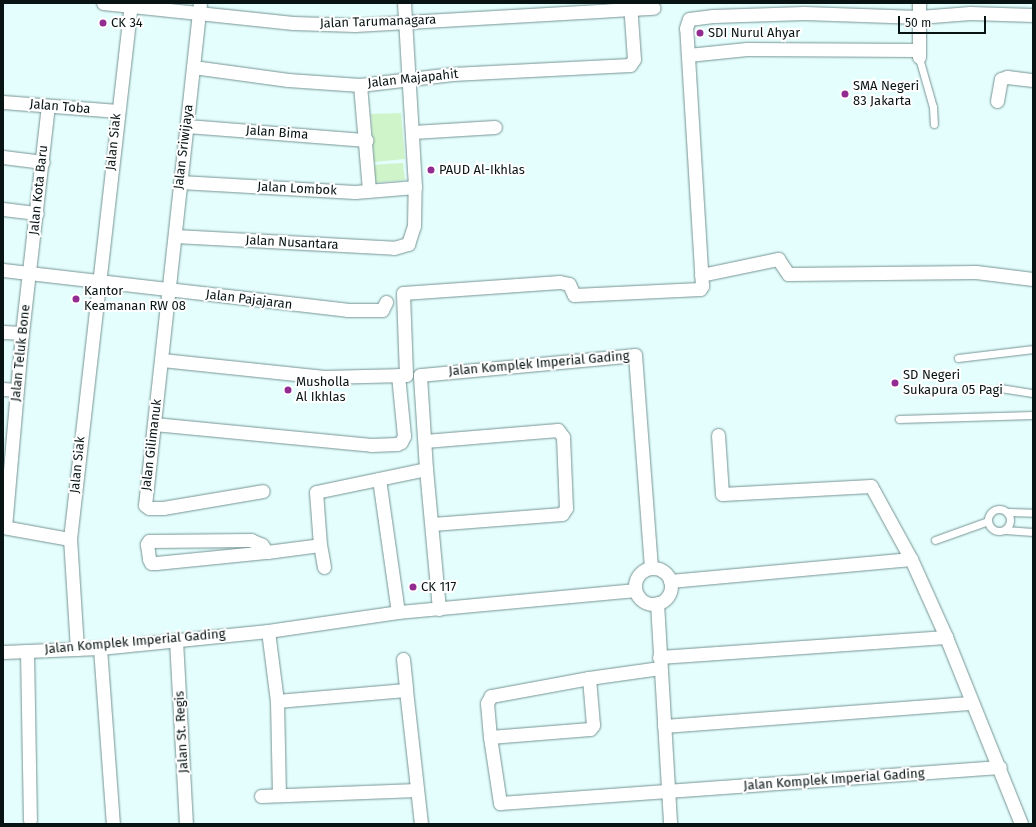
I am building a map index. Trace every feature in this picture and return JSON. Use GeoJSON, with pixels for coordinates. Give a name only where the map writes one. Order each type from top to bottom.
{"type":"FeatureCollection","features":[{"type":"Feature","properties":{"kind":"street","name":"Jalan Tarumanagara"},"geometry":{"type":"LineString","coordinates":[[103,3],[199,8],[322,25],[630,6],[654,8]]}},
{"type":"Feature","properties":{"kind":"street"},"geometry":{"type":"LineString","coordinates":[[404,3],[407,80],[413,132],[415,188]]}},
{"type":"Feature","properties":{"kind":"street"},"geometry":{"type":"LineString","coordinates":[[688,55],[747,50],[919,54],[919,3]]}},
{"type":"Feature","properties":{"kind":"street","name":"Jalan Siak"},"geometry":{"type":"LineString","coordinates":[[77,649],[70,539],[131,4]]}},
{"type":"Feature","properties":{"kind":"street","name":"Jalan Majapahit"},"geometry":{"type":"LineString","coordinates":[[193,67],[288,80],[360,85],[452,74],[624,66],[633,62],[630,6]]}},
{"type":"Feature","properties":{"kind":"street","name":"Jalan Sriwijaya"},"geometry":{"type":"LineString","coordinates":[[169,290],[199,8]]}},
{"type":"Feature","properties":{"kind":"street"},"geometry":{"type":"LineString","coordinates":[[154,424],[371,445],[397,444],[401,442],[404,436],[402,375],[403,293],[560,282],[569,284],[574,295],[696,290],[702,286],[686,28],[689,19],[713,16],[804,13],[919,17],[970,13],[1033,15]]}},
{"type":"Feature","properties":{"kind":"street"},"geometry":{"type":"LineString","coordinates":[[997,101],[1001,79],[1007,77],[1033,80]]}},
{"type":"Feature","properties":{"kind":"street"},"geometry":{"type":"LineString","coordinates":[[360,85],[366,140],[369,192]]}},
{"type":"Feature","properties":{"kind":"street","name":"Jalan Toba"},"geometry":{"type":"LineString","coordinates":[[3,102],[118,111]]}},
{"type":"Feature","properties":{"kind":"street","name":"Jalan Kota Baru"},"geometry":{"type":"LineString","coordinates":[[30,274],[48,106]]}},
{"type":"Feature","properties":{"kind":"street","name":"Jalan Bima"},"geometry":{"type":"LineString","coordinates":[[187,126],[366,140]]}},
{"type":"Feature","properties":{"kind":"street"},"geometry":{"type":"LineString","coordinates":[[413,132],[495,127]]}},
{"type":"Feature","properties":{"kind":"street"},"geometry":{"type":"LineString","coordinates":[[3,157],[43,162]]}},
{"type":"Feature","properties":{"kind":"street","name":"Jalan Lombok"},"geometry":{"type":"LineString","coordinates":[[180,182],[369,192],[415,188]]}},
{"type":"Feature","properties":{"kind":"street","name":"Jalan Nusantara"},"geometry":{"type":"LineString","coordinates":[[175,236],[394,248],[408,244],[414,226],[415,188]]}},
{"type":"Feature","properties":{"kind":"street"},"geometry":{"type":"LineString","coordinates":[[3,209],[37,213]]}},
{"type":"Feature","properties":{"kind":"street"},"geometry":{"type":"LineString","coordinates":[[701,275],[778,259],[788,274],[976,272],[1033,279]]}},
{"type":"Feature","properties":{"kind":"street"},"geometry":{"type":"LineString","coordinates":[[3,270],[100,282]]}},
{"type":"Feature","properties":{"kind":"street","name":"Jalan Teluk Bone"},"geometry":{"type":"LineString","coordinates":[[4,527],[7,455],[30,274]]}},
{"type":"Feature","properties":{"kind":"street","name":"Jalan Pajajaran"},"geometry":{"type":"LineString","coordinates":[[100,282],[283,305],[375,311],[385,308],[386,302]]}},
{"type":"Feature","properties":{"kind":"street","name":"Jalan Gilimanuk"},"geometry":{"type":"LineString","coordinates":[[169,290],[145,505],[149,508],[163,508],[263,491]]}},
{"type":"Feature","properties":{"kind":"street"},"geometry":{"type":"LineString","coordinates":[[3,332],[22,333]]}},
{"type":"Feature","properties":{"kind":"street","name":"Jalan Komplek Imperial Gading"},"geometry":{"type":"LineString","coordinates":[[439,609],[426,469],[420,375],[635,355],[651,567]]}},
{"type":"Feature","properties":{"kind":"street"},"geometry":{"type":"LineString","coordinates":[[162,360],[324,376],[402,375]]}},
{"type":"Feature","properties":{"kind":"street"},"geometry":{"type":"LineString","coordinates":[[3,390],[16,390]]}},
{"type":"Feature","properties":{"kind":"street"},"geometry":{"type":"LineString","coordinates":[[425,441],[558,430],[563,436],[566,508],[562,514],[432,524]]}},
{"type":"Feature","properties":{"kind":"street"},"geometry":{"type":"LineString","coordinates":[[718,435],[722,494],[871,486],[911,559],[946,637],[1000,768],[1021,824]]}},
{"type":"Feature","properties":{"kind":"street"},"geometry":{"type":"LineString","coordinates":[[324,567],[320,545],[316,492],[426,469]]}},
{"type":"Feature","properties":{"kind":"street"},"geometry":{"type":"LineString","coordinates":[[379,479],[398,612]]}},
{"type":"Feature","properties":{"kind":"street"},"geometry":{"type":"LineString","coordinates":[[4,527],[70,539]]}},
{"type":"Feature","properties":{"kind":"street"},"geometry":{"type":"LineString","coordinates":[[267,552],[262,545],[251,540],[149,541],[147,544],[151,563],[267,552],[320,545]]}},
{"type":"Feature","properties":{"kind":"street"},"geometry":{"type":"LineString","coordinates":[[670,581],[911,559]]}},
{"type":"Feature","properties":{"kind":"street"},"geometry":{"type":"LineString","coordinates":[[651,567],[666,573],[670,581],[671,590],[666,599],[657,603],[643,601],[635,590],[635,580],[641,571],[651,567]]}},
{"type":"Feature","properties":{"kind":"street","name":"Jalan Komplek Imperial Gading"},"geometry":{"type":"LineString","coordinates":[[3,652],[100,648],[268,631],[398,612],[635,590]]}},
{"type":"Feature","properties":{"kind":"street"},"geometry":{"type":"LineString","coordinates":[[657,603],[670,824]]}},
{"type":"Feature","properties":{"kind":"street"},"geometry":{"type":"LineString","coordinates":[[268,631],[277,701],[279,795]]}},
{"type":"Feature","properties":{"kind":"street"},"geometry":{"type":"LineString","coordinates":[[590,678],[593,725],[590,729],[490,737],[487,703],[491,696],[590,678],[660,663],[946,637]]}},
{"type":"Feature","properties":{"kind":"street","name":"Jalan St. Regis"},"geometry":{"type":"LineString","coordinates":[[176,640],[186,824]]}},
{"type":"Feature","properties":{"kind":"street"},"geometry":{"type":"LineString","coordinates":[[100,648],[113,824]]}},
{"type":"Feature","properties":{"kind":"street"},"geometry":{"type":"LineString","coordinates":[[26,651],[30,820]]}},
{"type":"Feature","properties":{"kind":"street"},"geometry":{"type":"LineString","coordinates":[[403,659],[421,824]]}},
{"type":"Feature","properties":{"kind":"street"},"geometry":{"type":"LineString","coordinates":[[277,701],[406,690]]}},
{"type":"Feature","properties":{"kind":"street"},"geometry":{"type":"LineString","coordinates":[[664,726],[972,703]]}},
{"type":"Feature","properties":{"kind":"street","name":"Jalan Komplek Imperial Gading"},"geometry":{"type":"LineString","coordinates":[[490,737],[502,804],[1000,768]]}},
{"type":"Feature","properties":{"kind":"street"},"geometry":{"type":"LineString","coordinates":[[262,796],[417,790]]}},
{"type":"Feature","properties":{"kind":"lane"},"geometry":{"type":"LineString","coordinates":[[919,54],[933,107],[934,124]]}},
{"type":"Feature","properties":{"kind":"lane"},"geometry":{"type":"LineString","coordinates":[[958,358],[1033,349]]}},
{"type":"Feature","properties":{"kind":"lane"},"geometry":{"type":"LineString","coordinates":[[1000,388],[1033,393]]}},
{"type":"Feature","properties":{"kind":"lane"},"geometry":{"type":"LineString","coordinates":[[899,419],[1033,416]]}},
{"type":"Feature","properties":{"kind":"lane"},"geometry":{"type":"LineString","coordinates":[[1033,513],[1008,512],[1002,509],[995,510],[989,514],[988,521],[994,530],[1033,532]]}},
{"type":"Feature","properties":{"kind":"lane"},"geometry":{"type":"LineString","coordinates":[[1005,530],[1011,522],[1008,512]]}},
{"type":"Feature","properties":{"kind":"lane"},"geometry":{"type":"LineString","coordinates":[[935,540],[988,521]]}},
{"type":"Feature","properties":{"kind":"green space"},"geometry":{"type":"Polygon","coordinates":[[[401,113],[405,159],[374,162],[371,114],[401,113]]]}},
{"type":"Feature","properties":{"kind":"green space"},"geometry":{"type":"Polygon","coordinates":[[[403,163],[405,180],[371,183],[371,165],[403,163]]]}},
{"type":"Feature","properties":{"kind":"place","name":"CK 34"},"geometry":{"type":"Point","coordinates":[103,23]}},
{"type":"Feature","properties":{"kind":"place","name":"SDI Nurul Ahyar"},"geometry":{"type":"Point","coordinates":[700,33]}},
{"type":"Feature","properties":{"kind":"place","name":"SMA Negeri 83 Jakarta"},"geometry":{"type":"Point","coordinates":[845,94]}},
{"type":"Feature","properties":{"kind":"place","name":"PAUD Al-Ikhlas"},"geometry":{"type":"Point","coordinates":[431,170]}},
{"type":"Feature","properties":{"kind":"place","name":"Kantor Keamanan RW 08"},"geometry":{"type":"Point","coordinates":[76,299]}},
{"type":"Feature","properties":{"kind":"place","name":"SD Negeri Sukapura 05 Pagi"},"geometry":{"type":"Point","coordinates":[895,383]}},
{"type":"Feature","properties":{"kind":"place","name":"Musholla Al Ikhlas"},"geometry":{"type":"Point","coordinates":[288,390]}},
{"type":"Feature","properties":{"kind":"place","name":"CK 117"},"geometry":{"type":"Point","coordinates":[413,587]}}]}
